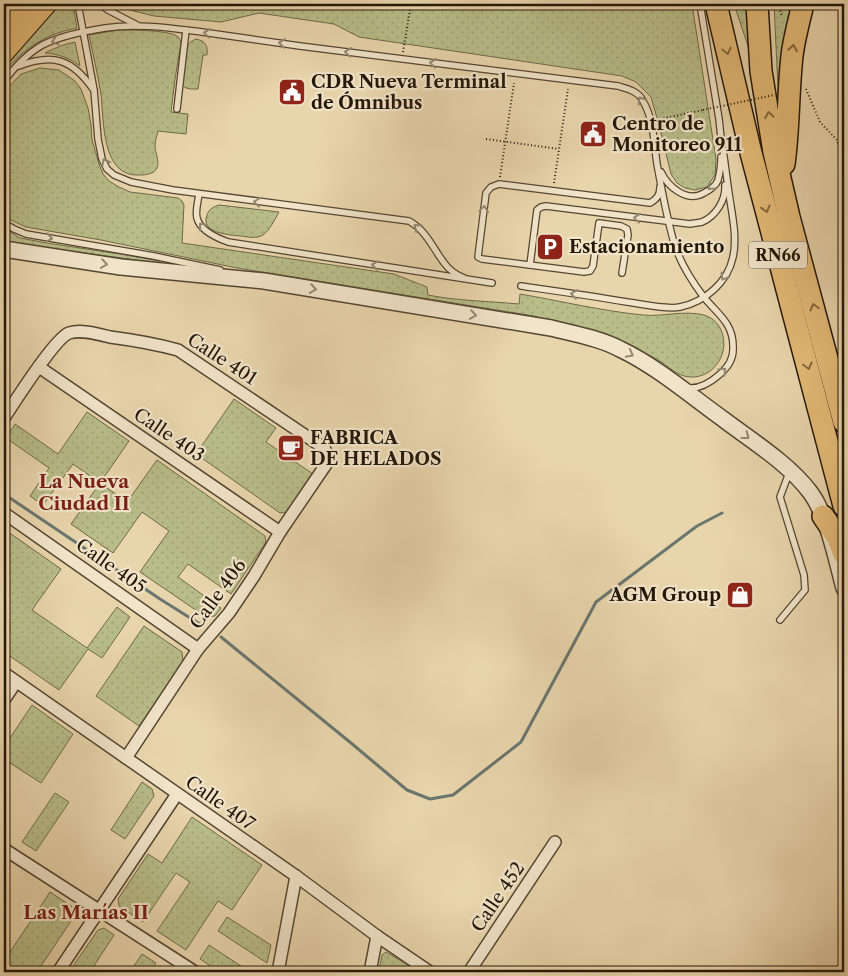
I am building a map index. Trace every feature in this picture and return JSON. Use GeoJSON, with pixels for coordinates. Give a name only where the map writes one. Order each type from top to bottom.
{"type":"FeatureCollection","features":[{"type":"Feature","properties":{"kind":"highway"},"geometry":{"type":"LineString","coordinates":[[4,30],[24,4]]}},
{"type":"Feature","properties":{"kind":"highway","name":"RN66"},"geometry":{"type":"LineString","coordinates":[[716,4],[750,149],[844,506]]}},
{"type":"Feature","properties":{"kind":"highway","name":"RN66"},"geometry":{"type":"LineString","coordinates":[[757,4],[761,70],[774,152],[789,217],[844,422]]}},
{"type":"Feature","properties":{"kind":"highway"},"geometry":{"type":"LineString","coordinates":[[782,184],[792,59],[803,4]]}},
{"type":"Feature","properties":{"kind":"highway"},"geometry":{"type":"LineString","coordinates":[[823,516],[838,538],[844,554]]}},
{"type":"Feature","properties":{"kind":"main road"},"geometry":{"type":"LineString","coordinates":[[9,61],[47,4]]}},
{"type":"Feature","properties":{"kind":"street"},"geometry":{"type":"LineString","coordinates":[[4,249],[120,267],[264,281],[551,328],[594,339],[619,348],[679,387],[761,447],[797,477],[811,493],[823,516],[844,588]]}},
{"type":"Feature","properties":{"kind":"street","name":"Calle 401"},"geometry":{"type":"LineString","coordinates":[[39,367],[60,340],[68,333],[83,332],[160,345],[178,350],[324,448]]}},
{"type":"Feature","properties":{"kind":"street"},"geometry":{"type":"LineString","coordinates":[[4,418],[39,367]]}},
{"type":"Feature","properties":{"kind":"street","name":"Calle 403"},"geometry":{"type":"LineString","coordinates":[[39,367],[280,532]]}},
{"type":"Feature","properties":{"kind":"street","name":"Calle 406"},"geometry":{"type":"LineString","coordinates":[[126,758],[198,649],[229,613],[280,532],[327,464],[328,456],[324,448]]}},
{"type":"Feature","properties":{"kind":"street","name":"Calle 405"},"geometry":{"type":"LineString","coordinates":[[4,513],[198,649]]}},
{"type":"Feature","properties":{"kind":"street","name":"Calle 407"},"geometry":{"type":"LineString","coordinates":[[4,673],[296,876],[377,936],[430,972]]}},
{"type":"Feature","properties":{"kind":"street"},"geometry":{"type":"LineString","coordinates":[[4,700],[16,682]]}},
{"type":"Feature","properties":{"kind":"street"},"geometry":{"type":"LineString","coordinates":[[58,972],[177,794]]}},
{"type":"Feature","properties":{"kind":"street","name":"Calle 452"},"geometry":{"type":"LineString","coordinates":[[469,972],[556,842]]}},
{"type":"Feature","properties":{"kind":"street"},"geometry":{"type":"LineString","coordinates":[[4,849],[195,972]]}},
{"type":"Feature","properties":{"kind":"street"},"geometry":{"type":"LineString","coordinates":[[278,972],[296,876]]}},
{"type":"Feature","properties":{"kind":"street"},"geometry":{"type":"LineString","coordinates":[[370,972],[377,936]]}},
{"type":"Feature","properties":{"kind":"lane"},"geometry":{"type":"LineString","coordinates":[[78,4],[94,90],[98,139],[102,159],[107,169],[114,175],[131,182],[199,194],[409,221],[418,226],[446,266],[464,278]]}},
{"type":"Feature","properties":{"kind":"lane"},"geometry":{"type":"LineString","coordinates":[[100,4],[137,25]]}},
{"type":"Feature","properties":{"kind":"lane"},"geometry":{"type":"LineString","coordinates":[[521,286],[665,307],[678,307],[688,305],[703,296],[719,285],[726,277],[733,257],[735,242],[734,224],[700,4]]}},
{"type":"Feature","properties":{"kind":"lane"},"geometry":{"type":"LineString","coordinates":[[9,61],[50,42],[84,32],[137,25],[618,86],[631,90],[643,100],[648,111],[669,223],[680,259],[685,270],[703,296],[730,329],[733,339],[734,353],[729,365],[717,377],[704,385],[692,388],[679,387]]}},
{"type":"Feature","properties":{"kind":"lane"},"geometry":{"type":"LineString","coordinates":[[177,109],[186,30]]}},
{"type":"Feature","properties":{"kind":"lane"},"geometry":{"type":"LineString","coordinates":[[9,61],[59,60],[78,70],[94,90]]}},
{"type":"Feature","properties":{"kind":"lane"},"geometry":{"type":"LineString","coordinates":[[4,80],[9,61]]}},
{"type":"Feature","properties":{"kind":"lane"},"geometry":{"type":"LineString","coordinates":[[657,164],[664,179],[673,188],[689,196],[700,196],[710,190],[717,182],[722,144]]}},
{"type":"Feature","properties":{"kind":"lane"},"geometry":{"type":"LineString","coordinates":[[530,265],[538,210],[541,207],[546,206],[669,223],[690,224],[703,221],[716,212],[725,196],[722,144]]}},
{"type":"Feature","properties":{"kind":"lane"},"geometry":{"type":"LineString","coordinates":[[622,273],[628,235],[627,229],[621,226],[599,224],[594,266],[590,271],[584,272],[478,257],[486,193],[491,186],[499,184],[650,203],[660,194],[660,178]]}},
{"type":"Feature","properties":{"kind":"lane"},"geometry":{"type":"LineString","coordinates":[[199,194],[197,220],[211,234],[228,242],[492,283]]}},
{"type":"Feature","properties":{"kind":"lane"},"geometry":{"type":"LineString","coordinates":[[4,223],[26,234],[154,256],[264,281]]}},
{"type":"Feature","properties":{"kind":"lane"},"geometry":{"type":"LineString","coordinates":[[780,620],[805,590],[804,575],[780,497],[790,471]]}},
{"type":"Feature","properties":{"kind":"path"},"geometry":{"type":"LineString","coordinates":[[402,59],[411,4]]}},
{"type":"Feature","properties":{"kind":"path"},"geometry":{"type":"LineString","coordinates":[[778,4],[783,18]]}},
{"type":"Feature","properties":{"kind":"path"},"geometry":{"type":"LineString","coordinates":[[499,184],[515,73]]}},
{"type":"Feature","properties":{"kind":"path"},"geometry":{"type":"LineString","coordinates":[[552,191],[570,80]]}},
{"type":"Feature","properties":{"kind":"path"},"geometry":{"type":"LineString","coordinates":[[803,82],[820,122],[838,140],[844,166]]}},
{"type":"Feature","properties":{"kind":"path"},"geometry":{"type":"LineString","coordinates":[[662,119],[774,95]]}},
{"type":"Feature","properties":{"kind":"path"},"geometry":{"type":"LineString","coordinates":[[486,139],[559,149]]}},
{"type":"Feature","properties":{"kind":"green space"},"geometry":{"type":"Polygon","coordinates":[[[57,4],[73,4],[77,28],[43,39],[20,56],[4,72],[4,66],[57,4]]]}},
{"type":"Feature","properties":{"kind":"green space"},"geometry":{"type":"Polygon","coordinates":[[[114,4],[692,4],[716,159],[715,175],[707,187],[695,190],[685,188],[677,183],[671,174],[651,97],[636,82],[622,76],[359,37],[334,24],[259,13],[221,22],[154,16],[114,4]]]}},
{"type":"Feature","properties":{"kind":"green space"},"geometry":{"type":"Polygon","coordinates":[[[734,4],[749,4],[749,49],[734,4]]]}},
{"type":"Feature","properties":{"kind":"green space"},"geometry":{"type":"Polygon","coordinates":[[[774,4],[794,4],[780,129],[774,4]]]}},
{"type":"Feature","properties":{"kind":"green space"},"geometry":{"type":"Polygon","coordinates":[[[118,30],[172,34],[177,36],[181,43],[171,112],[188,114],[186,134],[158,131],[155,146],[158,165],[154,172],[147,174],[127,173],[118,167],[111,158],[104,132],[100,88],[89,35],[118,30]]]}},
{"type":"Feature","properties":{"kind":"green space"},"geometry":{"type":"Polygon","coordinates":[[[196,39],[206,44],[207,55],[203,55],[198,89],[189,89],[182,84],[187,48],[190,42],[196,39]]]}},
{"type":"Feature","properties":{"kind":"green space"},"geometry":{"type":"Polygon","coordinates":[[[75,42],[80,66],[64,57],[45,53],[60,46],[75,42]]]}},
{"type":"Feature","properties":{"kind":"green space"},"geometry":{"type":"Polygon","coordinates":[[[40,68],[59,70],[75,81],[81,89],[88,108],[92,140],[99,164],[103,174],[109,181],[130,192],[178,198],[182,201],[184,205],[182,243],[394,274],[427,287],[428,295],[439,297],[519,304],[520,294],[643,315],[689,313],[704,315],[714,320],[722,332],[724,344],[721,358],[712,370],[706,374],[686,377],[662,362],[609,337],[534,316],[237,268],[101,240],[26,227],[4,215],[4,92],[21,74],[40,68]]]}},
{"type":"Feature","properties":{"kind":"green space"},"geometry":{"type":"Polygon","coordinates":[[[219,205],[279,212],[266,233],[258,237],[223,234],[208,226],[206,221],[208,213],[212,208],[219,205]]]}},
{"type":"Feature","properties":{"kind":"green space"},"geometry":{"type":"Polygon","coordinates":[[[4,228],[20,238],[159,261],[158,263],[4,242],[4,228]]]}},
{"type":"Feature","properties":{"kind":"green space"},"geometry":{"type":"Polygon","coordinates":[[[234,399],[276,428],[266,442],[313,474],[287,512],[280,513],[196,454],[234,399]]]}},
{"type":"Feature","properties":{"kind":"green space"},"geometry":{"type":"Polygon","coordinates":[[[87,412],[129,441],[100,483],[73,464],[43,505],[30,496],[49,468],[6,438],[15,424],[58,454],[87,412]]]}},
{"type":"Feature","properties":{"kind":"green space"},"geometry":{"type":"Polygon","coordinates":[[[157,460],[265,536],[266,542],[231,594],[188,564],[178,577],[221,608],[215,616],[206,617],[140,572],[169,531],[142,512],[113,553],[71,524],[100,483],[127,502],[157,460]]]}},
{"type":"Feature","properties":{"kind":"green space"},"geometry":{"type":"Polygon","coordinates":[[[4,529],[61,569],[32,610],[87,648],[117,607],[130,617],[102,658],[88,649],[59,690],[4,652],[4,529]]]}},
{"type":"Feature","properties":{"kind":"green space"},"geometry":{"type":"Polygon","coordinates":[[[144,626],[182,652],[183,662],[139,726],[96,696],[144,626]]]}},
{"type":"Feature","properties":{"kind":"green space"},"geometry":{"type":"Polygon","coordinates":[[[32,705],[73,734],[41,783],[4,759],[4,747],[32,705]]]}},
{"type":"Feature","properties":{"kind":"green space"},"geometry":{"type":"Polygon","coordinates":[[[142,782],[152,789],[154,796],[125,839],[111,830],[142,782]]]}},
{"type":"Feature","properties":{"kind":"green space"},"geometry":{"type":"Polygon","coordinates":[[[55,793],[69,802],[36,851],[22,842],[55,793]]]}},
{"type":"Feature","properties":{"kind":"green space"},"geometry":{"type":"Polygon","coordinates":[[[192,817],[262,865],[232,910],[218,901],[186,950],[157,931],[190,882],[176,873],[143,922],[119,906],[118,899],[148,854],[162,863],[192,817]]]}},
{"type":"Feature","properties":{"kind":"green space"},"geometry":{"type":"Polygon","coordinates":[[[50,892],[74,908],[75,915],[37,972],[4,972],[4,961],[50,892]]]}},
{"type":"Feature","properties":{"kind":"green space"},"geometry":{"type":"Polygon","coordinates":[[[227,917],[271,945],[267,963],[218,931],[227,917]]]}},
{"type":"Feature","properties":{"kind":"green space"},"geometry":{"type":"Polygon","coordinates":[[[104,928],[114,935],[90,972],[69,972],[98,930],[104,928]]]}},
{"type":"Feature","properties":{"kind":"green space"},"geometry":{"type":"Polygon","coordinates":[[[209,945],[250,972],[220,972],[200,959],[209,945]]]}},
{"type":"Feature","properties":{"kind":"green space"},"geometry":{"type":"Polygon","coordinates":[[[386,952],[410,966],[409,972],[379,970],[382,955],[386,952]]]}},
{"type":"Feature","properties":{"kind":"green space"},"geometry":{"type":"Polygon","coordinates":[[[142,954],[156,963],[150,972],[130,972],[142,954]]]}},
{"type":"Feature","properties":{"kind":"waterway"},"geometry":{"type":"LineString","coordinates":[[4,494],[203,626]]}},
{"type":"Feature","properties":{"kind":"waterway"},"geometry":{"type":"LineString","coordinates":[[221,637],[407,790],[430,799],[453,795],[521,742],[596,602],[697,526],[722,513]]}},
{"type":"Feature","properties":{"kind":"place","name":"CDR Nueva Terminal de Ómnibus"},"geometry":{"type":"Point","coordinates":[292,92]}},
{"type":"Feature","properties":{"kind":"place","name":"Centro de Monitoreo 911"},"geometry":{"type":"Point","coordinates":[593,134]}},
{"type":"Feature","properties":{"kind":"place","name":"Estacionamiento"},"geometry":{"type":"Point","coordinates":[550,247]}},
{"type":"Feature","properties":{"kind":"place","name":"FABRICA DE HELADOS"},"geometry":{"type":"Point","coordinates":[291,448]}},
{"type":"Feature","properties":{"kind":"place","name":"AGM Group"},"geometry":{"type":"Point","coordinates":[740,595]}},
{"type":"Feature","properties":{"kind":"district","name":"La Nueva Ciudad II"},"geometry":{"type":"Point","coordinates":[84,492]}},
{"type":"Feature","properties":{"kind":"district","name":"Las Marías II"},"geometry":{"type":"Point","coordinates":[86,912]}}]}
